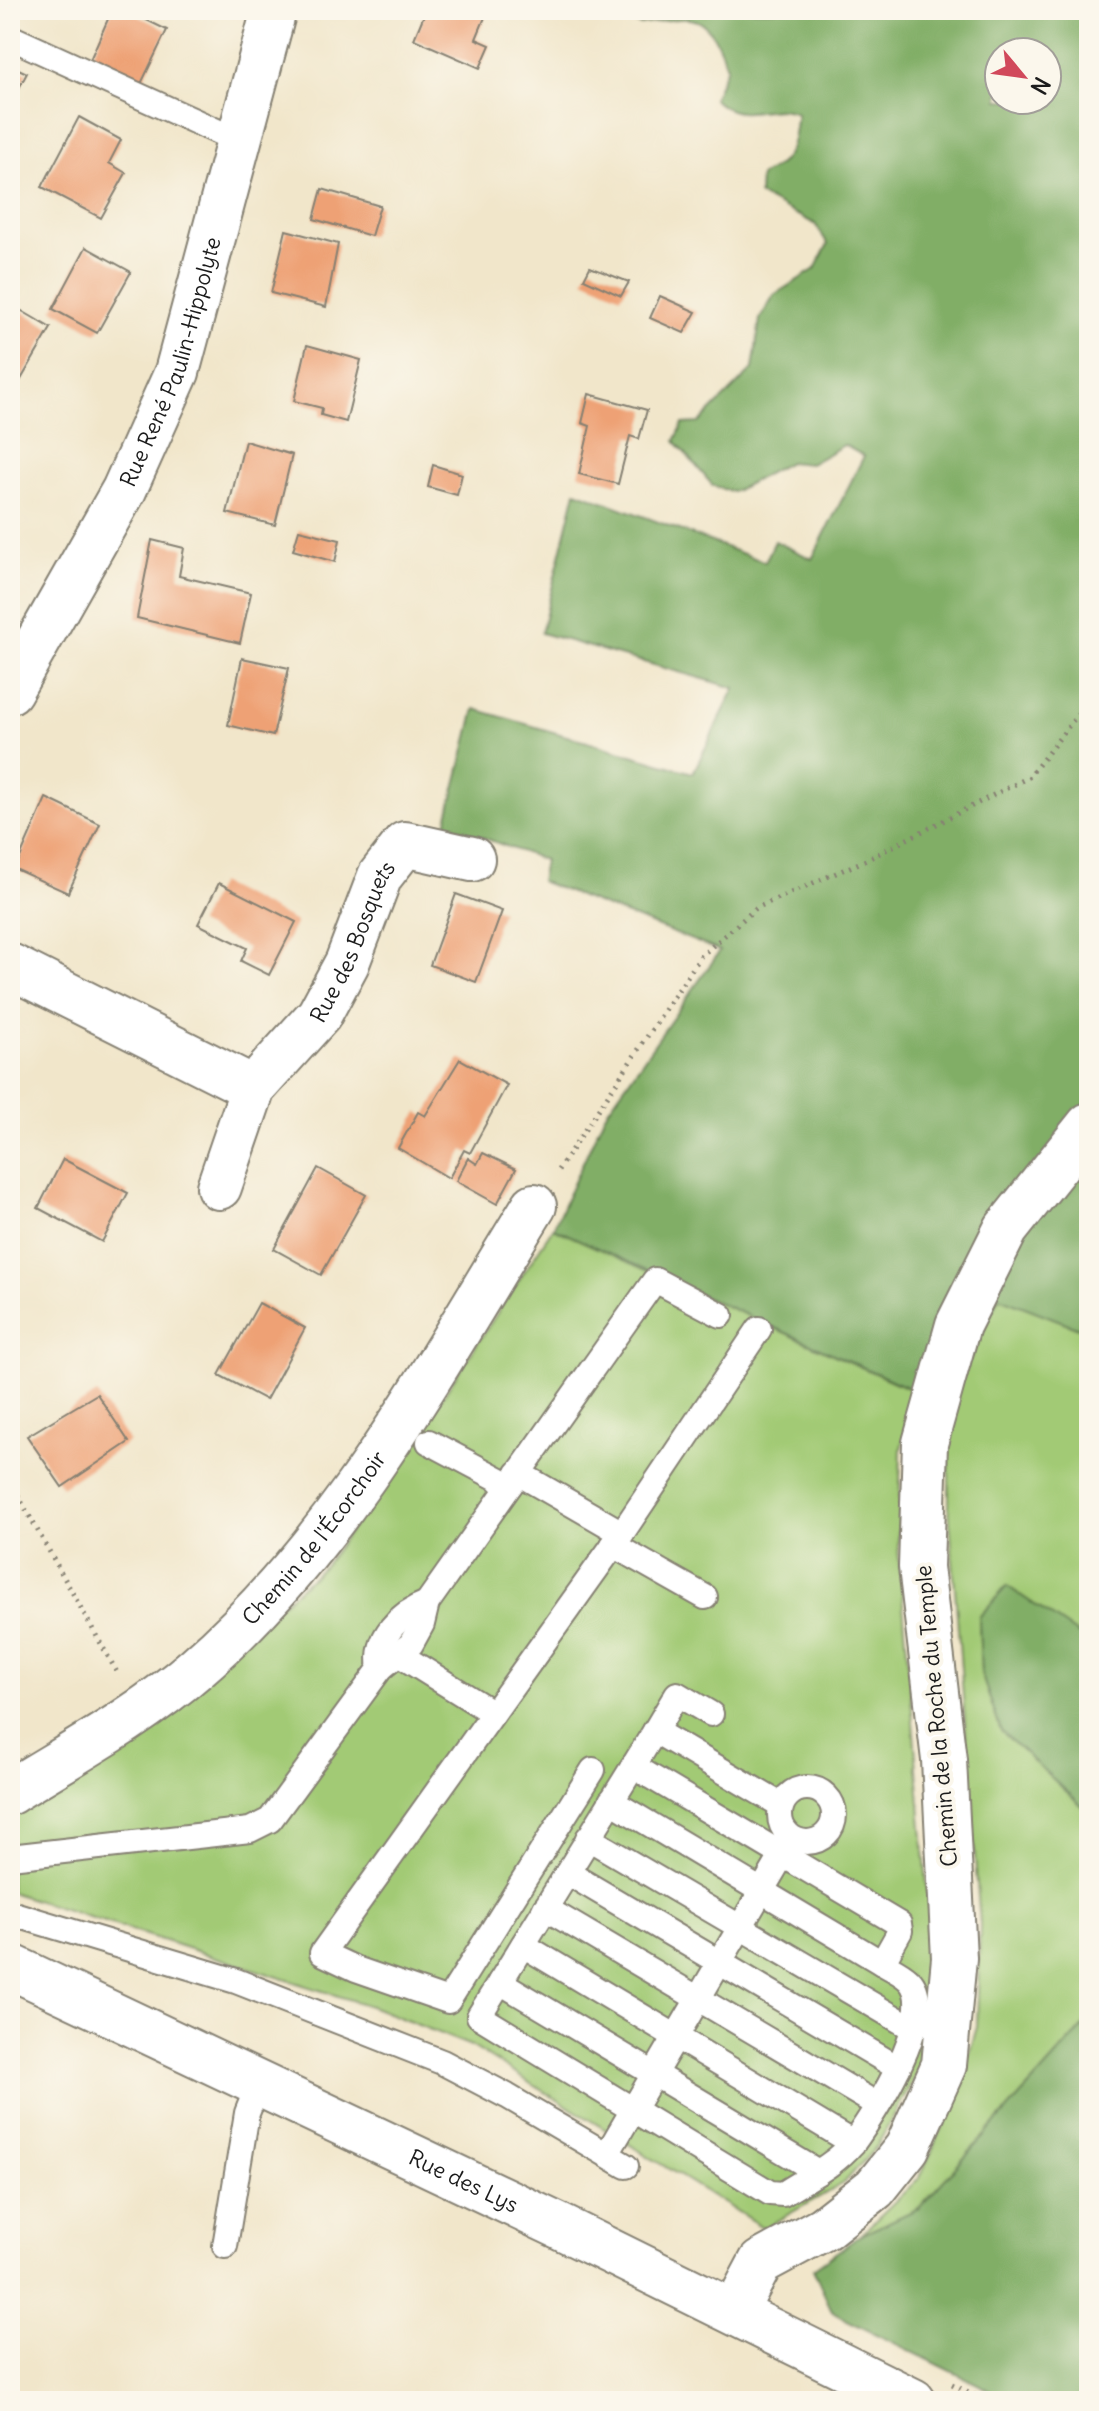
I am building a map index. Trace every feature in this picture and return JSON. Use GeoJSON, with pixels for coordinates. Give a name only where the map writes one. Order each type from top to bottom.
{"type":"FeatureCollection","features":[{"type":"Feature","properties":{"kind":"street","name":"Rue René Paulin-Hippolyte"},"geometry":{"type":"LineString","coordinates":[[12,684],[124,490],[177,372],[236,140],[274,10]]}},
{"type":"Feature","properties":{"kind":"street","name":"Rue des Bosquets"},"geometry":{"type":"LineString","coordinates":[[219,1187],[253,1088],[319,1015],[347,963],[380,876],[405,844],[472,859]]}},
{"type":"Feature","properties":{"kind":"street"},"geometry":{"type":"LineString","coordinates":[[10,966],[253,1088]]}},
{"type":"Feature","properties":{"kind":"street","name":"Chemin de la Roche du Temple"},"geometry":{"type":"LineString","coordinates":[[735,2311],[761,2262],[824,2228],[875,2188],[907,2148],[944,2065],[954,1958],[944,1760],[921,1567],[925,1443],[958,1325],[1006,1229],[1089,1125]]}},
{"type":"Feature","properties":{"kind":"street","name":"Chemin de l'Écorchoir"},"geometry":{"type":"LineString","coordinates":[[10,1792],[139,1712],[195,1669],[249,1619],[312,1547],[395,1432],[534,1206]]}},
{"type":"Feature","properties":{"kind":"street","name":"Rue des Lys"},"geometry":{"type":"LineString","coordinates":[[10,1966],[735,2311],[913,2401]]}},
{"type":"Feature","properties":{"kind":"lane"},"geometry":{"type":"LineString","coordinates":[[10,37],[236,140]]}},
{"type":"Feature","properties":{"kind":"lane"},"geometry":{"type":"LineString","coordinates":[[10,1857],[262,1826],[280,1809],[390,1661],[422,1624],[427,1603],[655,1280],[721,1315]]}},
{"type":"Feature","properties":{"kind":"lane"},"geometry":{"type":"LineString","coordinates":[[593,1770],[448,2001],[356,1969],[322,1953],[617,1539],[759,1329]]}},
{"type":"Feature","properties":{"kind":"lane"},"geometry":{"type":"LineString","coordinates":[[429,1442],[514,1479],[617,1539],[705,1597]]}},
{"type":"Feature","properties":{"kind":"lane"},"geometry":{"type":"LineString","coordinates":[[390,1661],[493,1713]]}},
{"type":"Feature","properties":{"kind":"lane"},"geometry":{"type":"LineString","coordinates":[[611,1801],[911,1981],[917,1999],[914,2029],[898,2068],[853,2143],[818,2172],[783,2194],[770,2193],[479,2016],[568,1873],[588,1838],[677,1694],[711,1714]]}},
{"type":"Feature","properties":{"kind":"lane"},"geometry":{"type":"LineString","coordinates":[[655,1731],[781,1805]]}},
{"type":"Feature","properties":{"kind":"lane"},"geometry":{"type":"LineString","coordinates":[[633,1766],[787,1848],[899,1924],[900,1931],[882,1963]]}},
{"type":"Feature","properties":{"kind":"lane"},"geometry":{"type":"LineString","coordinates":[[10,1913],[236,1981],[442,2062],[616,2160],[632,2111],[787,1848],[816,1841],[826,1835],[835,1812],[831,1801],[811,1787],[788,1794],[781,1805],[780,1824],[787,1848]]}},
{"type":"Feature","properties":{"kind":"lane"},"geometry":{"type":"LineString","coordinates":[[588,1838],[914,2029]]}},
{"type":"Feature","properties":{"kind":"lane"},"geometry":{"type":"LineString","coordinates":[[568,1873],[898,2068]]}},
{"type":"Feature","properties":{"kind":"lane"},"geometry":{"type":"LineString","coordinates":[[545,1908],[876,2104]]}},
{"type":"Feature","properties":{"kind":"lane"},"geometry":{"type":"LineString","coordinates":[[523,1945],[853,2143]]}},
{"type":"Feature","properties":{"kind":"lane"},"geometry":{"type":"LineString","coordinates":[[500,1982],[818,2172]]}},
{"type":"Feature","properties":{"kind":"lane"},"geometry":{"type":"LineString","coordinates":[[225,2246],[247,2113],[259,2083]]}},
{"type":"Feature","properties":{"kind":"path"},"geometry":{"type":"LineString","coordinates":[[534,1206],[701,956],[756,908],[866,860],[1029,777],[1089,700]]}},
{"type":"Feature","properties":{"kind":"path"},"geometry":{"type":"LineString","coordinates":[[10,1481],[139,1712]]}},
{"type":"Feature","properties":{"kind":"green space"},"geometry":{"type":"Polygon","coordinates":[[[615,10],[1089,10],[1089,1332],[999,1297],[961,1373],[949,1406],[553,1228],[605,1114],[720,951],[540,881],[544,860],[446,824],[475,709],[693,773],[735,688],[541,633],[576,491],[765,562],[775,541],[812,559],[864,456],[844,445],[810,464],[789,462],[733,492],[713,486],[675,441],[683,424],[699,423],[753,369],[760,319],[774,295],[815,269],[828,244],[815,224],[759,195],[760,176],[779,165],[789,152],[797,113],[774,109],[735,111],[713,99],[727,67],[712,34],[696,20],[673,19],[639,25],[615,10]]]}},
{"type":"Feature","properties":{"kind":"green space"},"geometry":{"type":"Polygon","coordinates":[[[553,1228],[914,1391],[901,1449],[898,1547],[931,1932],[929,2030],[921,2066],[877,2146],[844,2183],[764,2228],[471,2046],[373,2007],[10,1892],[10,1816],[127,1742],[324,1566],[387,1481],[553,1228]]]}},
{"type":"Feature","properties":{"kind":"green space"},"geometry":{"type":"Polygon","coordinates":[[[999,1296],[1089,1332],[1089,1642],[1007,1586],[979,1617],[981,1673],[1001,1731],[1089,1812],[1089,2020],[919,2208],[859,2236],[920,2177],[955,2101],[977,2027],[980,1924],[949,1508],[949,1406],[999,1296]]]}},
{"type":"Feature","properties":{"kind":"green space"},"geometry":{"type":"Polygon","coordinates":[[[1007,1586],[1089,1642],[1089,1812],[1001,1731],[981,1673],[979,1617],[1007,1586]]]}},
{"type":"Feature","properties":{"kind":"green space"},"geometry":{"type":"Polygon","coordinates":[[[1089,2020],[1089,2401],[1005,2401],[986,2388],[833,2313],[813,2269],[859,2236],[919,2208],[1089,2020]]]}},
{"type":"Feature","properties":{"kind":"building"},"geometry":{"type":"Polygon","coordinates":[[[112,10],[126,10],[167,30],[140,86],[89,62],[112,10]]]}},
{"type":"Feature","properties":{"kind":"building"},"geometry":{"type":"Polygon","coordinates":[[[426,10],[488,10],[476,39],[490,45],[480,68],[414,39],[426,10]]]}},
{"type":"Feature","properties":{"kind":"building"},"geometry":{"type":"Polygon","coordinates":[[[10,65],[27,73],[16,94],[10,91],[10,65]]]}},
{"type":"Feature","properties":{"kind":"building"},"geometry":{"type":"Polygon","coordinates":[[[79,117],[121,140],[109,163],[126,173],[101,218],[42,187],[79,117]]]}},
{"type":"Feature","properties":{"kind":"building"},"geometry":{"type":"Polygon","coordinates":[[[322,189],[380,206],[371,236],[314,219],[322,189]]]}},
{"type":"Feature","properties":{"kind":"building"},"geometry":{"type":"Polygon","coordinates":[[[286,230],[338,244],[326,307],[271,293],[286,230]]]}},
{"type":"Feature","properties":{"kind":"building"},"geometry":{"type":"Polygon","coordinates":[[[86,247],[131,272],[97,333],[53,309],[86,247]]]}},
{"type":"Feature","properties":{"kind":"building"},"geometry":{"type":"Polygon","coordinates":[[[590,267],[629,282],[621,296],[584,279],[590,267]]]}},
{"type":"Feature","properties":{"kind":"building"},"geometry":{"type":"Polygon","coordinates":[[[660,296],[696,312],[684,333],[650,318],[660,296]]]}},
{"type":"Feature","properties":{"kind":"building"},"geometry":{"type":"Polygon","coordinates":[[[10,304],[51,328],[16,388],[10,384],[10,304]]]}},
{"type":"Feature","properties":{"kind":"building"},"geometry":{"type":"Polygon","coordinates":[[[307,345],[361,360],[346,422],[321,415],[322,408],[294,401],[307,345]]]}},
{"type":"Feature","properties":{"kind":"building"},"geometry":{"type":"Polygon","coordinates":[[[589,394],[647,410],[639,439],[630,436],[618,484],[579,474],[590,426],[582,423],[589,394]]]}},
{"type":"Feature","properties":{"kind":"building"},"geometry":{"type":"Polygon","coordinates":[[[245,441],[292,455],[275,525],[227,513],[245,441]]]}},
{"type":"Feature","properties":{"kind":"building"},"geometry":{"type":"Polygon","coordinates":[[[433,465],[462,474],[457,495],[428,487],[433,465]]]}},
{"type":"Feature","properties":{"kind":"building"},"geometry":{"type":"Polygon","coordinates":[[[299,530],[340,540],[335,562],[293,550],[299,530]]]}},
{"type":"Feature","properties":{"kind":"building"},"geometry":{"type":"Polygon","coordinates":[[[152,540],[184,548],[179,576],[251,593],[240,643],[137,618],[152,540]]]}},
{"type":"Feature","properties":{"kind":"building"},"geometry":{"type":"Polygon","coordinates":[[[242,658],[289,668],[273,736],[228,725],[242,658]]]}},
{"type":"Feature","properties":{"kind":"building"},"geometry":{"type":"Polygon","coordinates":[[[46,798],[100,824],[68,893],[15,869],[46,798]]]}},
{"type":"Feature","properties":{"kind":"building"},"geometry":{"type":"Polygon","coordinates":[[[219,883],[296,922],[269,975],[241,961],[247,948],[198,924],[219,883]]]}},
{"type":"Feature","properties":{"kind":"building"},"geometry":{"type":"Polygon","coordinates":[[[456,894],[502,911],[476,982],[430,965],[456,894]]]}},
{"type":"Feature","properties":{"kind":"building"},"geometry":{"type":"Polygon","coordinates":[[[460,1059],[507,1085],[470,1153],[464,1150],[449,1178],[398,1148],[418,1112],[425,1116],[460,1059]]]}},
{"type":"Feature","properties":{"kind":"building"},"geometry":{"type":"Polygon","coordinates":[[[483,1153],[516,1169],[497,1204],[456,1181],[468,1158],[477,1164],[483,1153]]]}},
{"type":"Feature","properties":{"kind":"building"},"geometry":{"type":"Polygon","coordinates":[[[63,1159],[128,1193],[102,1242],[38,1208],[63,1159]]]}},
{"type":"Feature","properties":{"kind":"building"},"geometry":{"type":"Polygon","coordinates":[[[318,1168],[366,1195],[321,1275],[274,1249],[318,1168]]]}},
{"type":"Feature","properties":{"kind":"building"},"geometry":{"type":"Polygon","coordinates":[[[259,1303],[305,1328],[266,1400],[219,1375],[259,1303]]]}},
{"type":"Feature","properties":{"kind":"building"},"geometry":{"type":"Polygon","coordinates":[[[97,1394],[129,1442],[62,1487],[27,1436],[97,1394]]]}}]}
